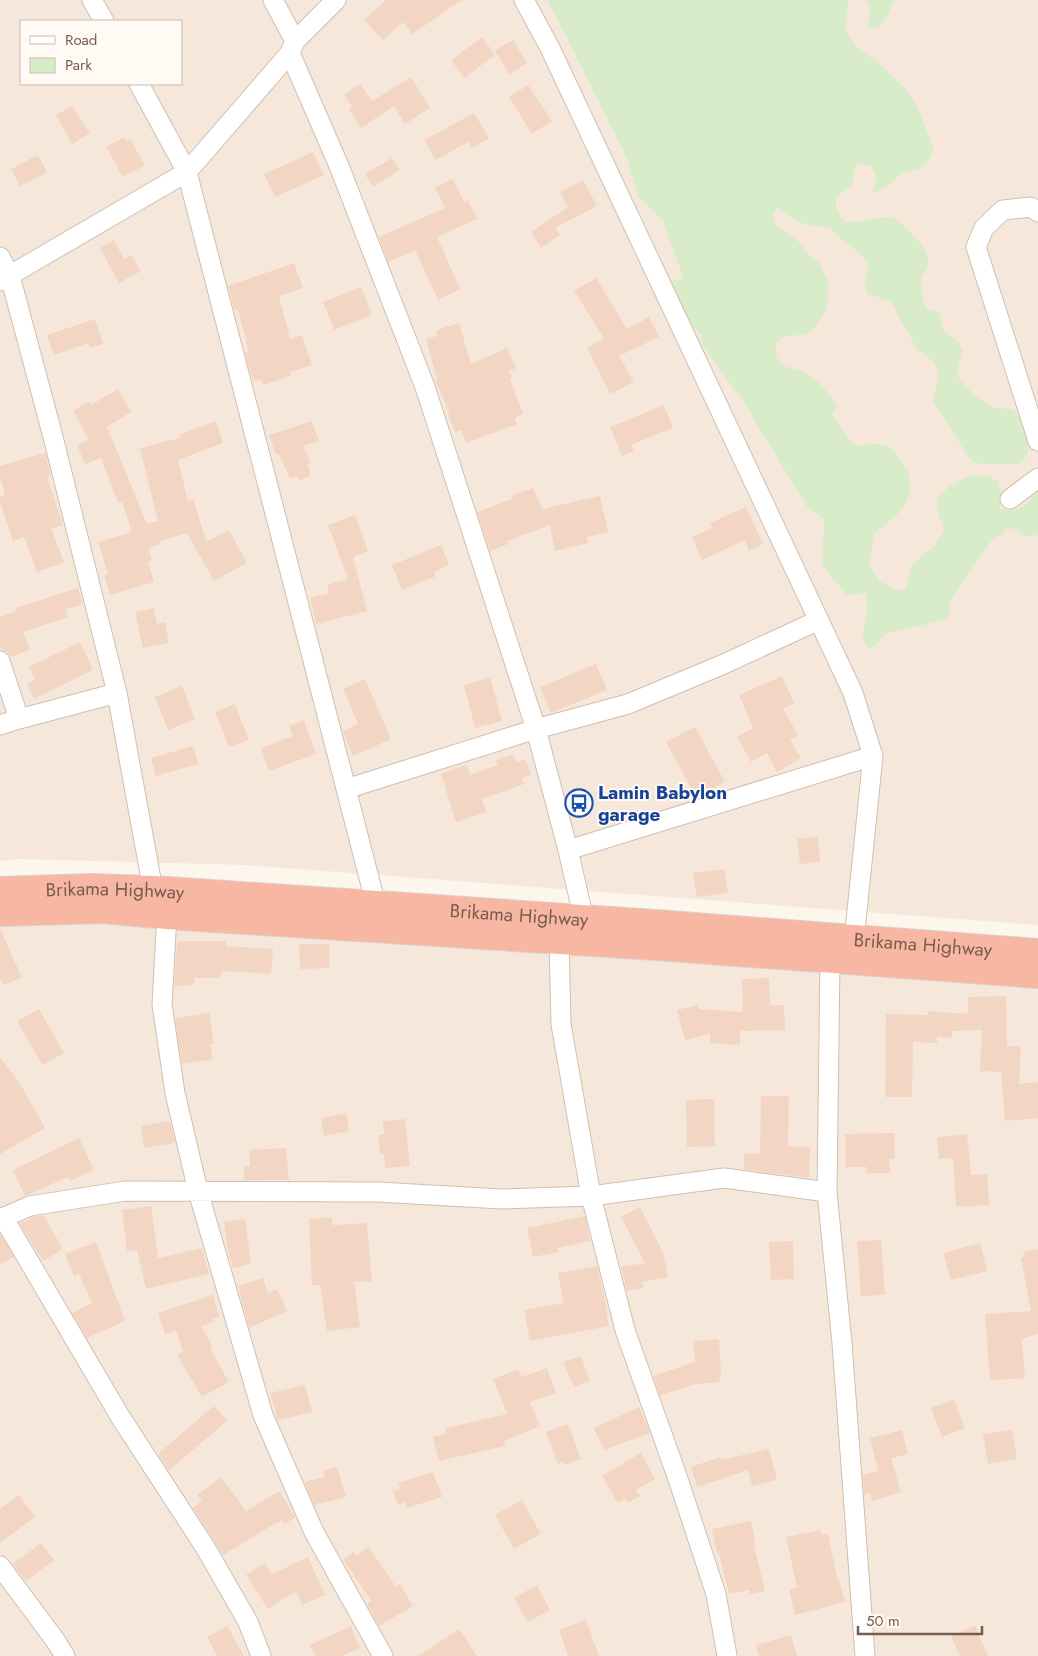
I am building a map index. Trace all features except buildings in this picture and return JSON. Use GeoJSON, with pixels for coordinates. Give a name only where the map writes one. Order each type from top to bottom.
{"type":"FeatureCollection","features":[{"type":"Feature","properties":{"kind":"highway","name":"Brikama Highway"},"geometry":{"type":"LineString","coordinates":[[0,892],[90,888],[153,890],[376,905],[587,931],[656,935],[854,940],[1038,953]]}},
{"type":"Feature","properties":{"kind":"highway","name":"Brikama Highway"},"geometry":{"type":"LineString","coordinates":[[0,912],[104,909],[167,915],[560,940],[587,931]]}},
{"type":"Feature","properties":{"kind":"highway","name":"Brikama Highway"},"geometry":{"type":"LineString","coordinates":[[656,935],[830,959],[1038,974]]}},
{"type":"Feature","properties":{"kind":"street"},"geometry":{"type":"LineString","coordinates":[[92,0],[103,20]]}},
{"type":"Feature","properties":{"kind":"street"},"geometry":{"type":"LineString","coordinates":[[273,0],[425,387],[536,729],[587,931]]}},
{"type":"Feature","properties":{"kind":"street"},"geometry":{"type":"LineString","coordinates":[[5,279],[187,172],[293,47],[336,0]]}},
{"type":"Feature","properties":{"kind":"street"},"geometry":{"type":"LineString","coordinates":[[524,0],[550,48],[853,694],[873,756],[854,940]]}},
{"type":"Feature","properties":{"kind":"street"},"geometry":{"type":"LineString","coordinates":[[140,85],[187,172],[376,905]]}},
{"type":"Feature","properties":{"kind":"street"},"geometry":{"type":"LineString","coordinates":[[1038,212],[1031,207],[1003,210],[984,228],[976,247],[1038,441]]}},
{"type":"Feature","properties":{"kind":"street"},"geometry":{"type":"LineString","coordinates":[[0,257],[52,432],[117,693],[153,890]]}},
{"type":"Feature","properties":{"kind":"street"},"geometry":{"type":"LineString","coordinates":[[1010,499],[1038,478]]}},
{"type":"Feature","properties":{"kind":"street"},"geometry":{"type":"LineString","coordinates":[[346,789],[536,729],[628,704],[724,664],[818,620]]}},
{"type":"Feature","properties":{"kind":"street"},"geometry":{"type":"LineString","coordinates":[[0,661],[19,719]]}},
{"type":"Feature","properties":{"kind":"street"},"geometry":{"type":"LineString","coordinates":[[0,724],[117,693]]}},
{"type":"Feature","properties":{"kind":"street"},"geometry":{"type":"LineString","coordinates":[[568,850],[873,756]]}},
{"type":"Feature","properties":{"kind":"street"},"geometry":{"type":"LineString","coordinates":[[167,915],[162,1004],[175,1093],[198,1191],[263,1415],[314,1532],[383,1656]]}},
{"type":"Feature","properties":{"kind":"street"},"geometry":{"type":"LineString","coordinates":[[560,940],[561,1024],[591,1196],[625,1330],[678,1479],[716,1594],[727,1656]]}},
{"type":"Feature","properties":{"kind":"street"},"geometry":{"type":"LineString","coordinates":[[830,959],[827,1192],[842,1343],[866,1656]]}},
{"type":"Feature","properties":{"kind":"street"},"geometry":{"type":"LineString","coordinates":[[261,1656],[248,1622],[205,1547],[121,1418],[2,1218],[30,1206],[125,1192],[378,1192],[502,1199],[591,1196],[724,1178],[827,1192]]}},
{"type":"Feature","properties":{"kind":"street"},"geometry":{"type":"LineString","coordinates":[[0,1566],[65,1656]]}},
{"type":"Feature","properties":{"kind":"shaded area"},"geometry":{"type":"Polygon","coordinates":[[[0,0],[1038,0],[1038,925],[244,865],[18,859],[0,861],[0,0]]]}},
{"type":"Feature","properties":{"kind":"shaded area"},"geometry":{"type":"Polygon","coordinates":[[[109,919],[1038,982],[1038,1656],[0,1656],[0,921],[109,919]]]}},
{"type":"Feature","properties":{"kind":"green space"},"geometry":{"type":"Polygon","coordinates":[[[547,0],[849,0],[845,30],[857,48],[879,63],[906,90],[917,106],[934,149],[923,167],[900,175],[886,188],[867,194],[875,187],[876,175],[871,166],[862,164],[854,167],[852,186],[836,197],[836,207],[845,222],[865,221],[884,217],[894,218],[921,244],[926,252],[928,263],[921,281],[921,295],[929,310],[939,311],[943,330],[959,342],[963,351],[957,369],[959,378],[971,392],[993,408],[1012,409],[1019,415],[1031,441],[1026,457],[1020,464],[981,464],[971,461],[932,400],[938,381],[938,371],[934,362],[917,349],[890,301],[868,294],[864,285],[869,265],[865,259],[829,227],[806,225],[777,208],[773,216],[776,225],[798,241],[810,256],[818,261],[829,288],[827,307],[818,324],[812,331],[803,335],[784,336],[776,343],[776,353],[781,364],[808,374],[824,388],[837,406],[832,415],[849,440],[856,446],[875,444],[885,445],[893,449],[909,472],[910,493],[903,509],[874,534],[869,564],[879,581],[897,590],[906,588],[911,567],[933,548],[944,531],[937,509],[937,501],[943,492],[955,483],[968,477],[979,475],[998,481],[1000,508],[1006,510],[1017,509],[1027,504],[1038,490],[1038,535],[1025,537],[1016,530],[1007,527],[1001,535],[992,540],[950,601],[949,616],[941,621],[887,633],[869,650],[862,636],[867,614],[867,593],[847,595],[822,565],[824,520],[807,507],[746,406],[702,344],[701,334],[685,322],[668,280],[684,280],[663,221],[639,198],[627,158],[547,0]]]}},
{"type":"Feature","properties":{"kind":"green space"},"geometry":{"type":"Polygon","coordinates":[[[867,0],[896,0],[887,18],[877,28],[868,27],[870,7],[867,0]]]}},
{"type":"Feature","properties":{"kind":"place","name":"Lamin Babylon garage"},"geometry":{"type":"Point","coordinates":[579,803]}}]}
